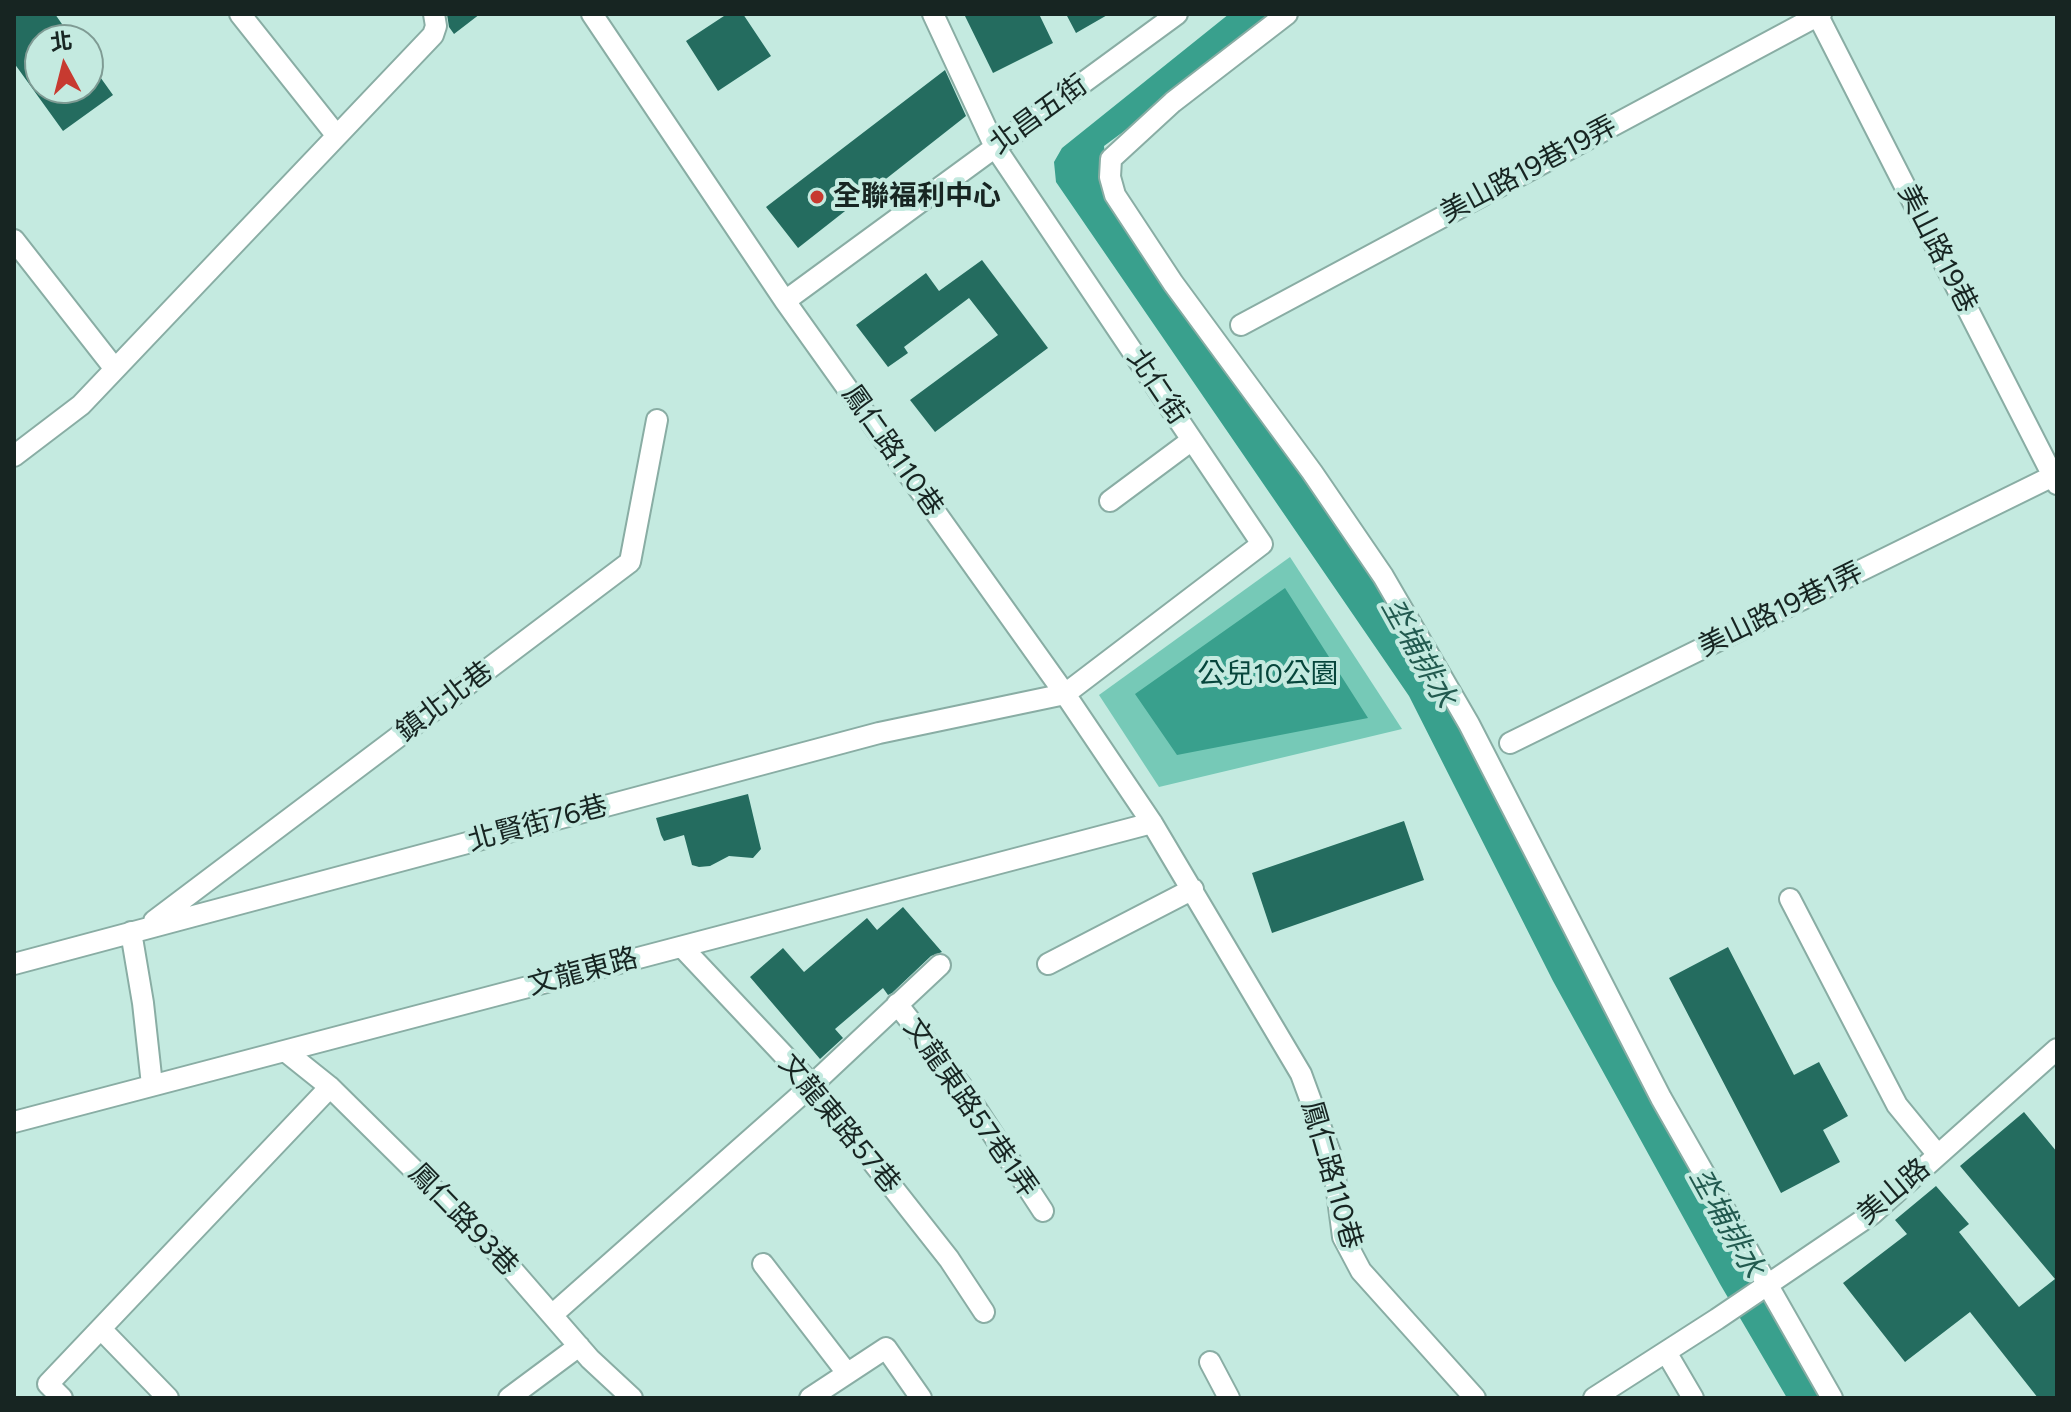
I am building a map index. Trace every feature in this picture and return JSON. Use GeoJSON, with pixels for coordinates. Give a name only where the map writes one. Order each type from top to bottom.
{"type":"FeatureCollection","features":[{"type":"Feature","properties":{"kind":"street"},"geometry":{"type":"LineString","coordinates":[[240,14],[337,136]]}},
{"type":"Feature","properties":{"kind":"street"},"geometry":{"type":"LineString","coordinates":[[14,456],[81,405],[433,35],[436,26],[434,14]]}},
{"type":"Feature","properties":{"kind":"street","name":"鳳仁路110巷"},"geometry":{"type":"LineString","coordinates":[[592,14],[785,301],[1065,694],[1152,823],[1301,1074],[1333,1161],[1343,1237],[1361,1271],[1475,1398]]}},
{"type":"Feature","properties":{"kind":"street","name":"北仁街"},"geometry":{"type":"LineString","coordinates":[[933,14],[995,147],[1262,544],[1065,694]]}},
{"type":"Feature","properties":{"kind":"street","name":"北昌五街"},"geometry":{"type":"LineString","coordinates":[[785,301],[1177,14]]}},
{"type":"Feature","properties":{"kind":"street"},"geometry":{"type":"LineString","coordinates":[[1287,14],[1173,102],[1111,159],[1110,177],[1115,195],[1173,283],[1312,472],[1383,576],[1469,724],[1661,1098],[1763,1288],[1832,1398]]}},
{"type":"Feature","properties":{"kind":"street","name":"美山路19巷19弄"},"geometry":{"type":"LineString","coordinates":[[1241,325],[1819,15]]}},
{"type":"Feature","properties":{"kind":"street","name":"美山路19巷"},"geometry":{"type":"LineString","coordinates":[[1819,15],[2055,480]]}},
{"type":"Feature","properties":{"kind":"street"},"geometry":{"type":"LineString","coordinates":[[14,240],[115,369]]}},
{"type":"Feature","properties":{"kind":"street","name":"鎮北北巷"},"geometry":{"type":"LineString","coordinates":[[138,930],[630,562],[657,420]]}},
{"type":"Feature","properties":{"kind":"street"},"geometry":{"type":"LineString","coordinates":[[1110,501],[1192,440]]}},
{"type":"Feature","properties":{"kind":"street","name":"美山路19巷1弄"},"geometry":{"type":"LineString","coordinates":[[1510,743],[2055,480]]}},
{"type":"Feature","properties":{"kind":"street","name":"北賢街76巷"},"geometry":{"type":"LineString","coordinates":[[14,964],[879,733],[1065,694]]}},
{"type":"Feature","properties":{"kind":"street","name":"文龍東路"},"geometry":{"type":"LineString","coordinates":[[14,1122],[1152,823]]}},
{"type":"Feature","properties":{"kind":"street"},"geometry":{"type":"LineString","coordinates":[[1048,964],[1193,889]]}},
{"type":"Feature","properties":{"kind":"street"},"geometry":{"type":"LineString","coordinates":[[1790,899],[1897,1105],[1938,1155]]}},
{"type":"Feature","properties":{"kind":"street"},"geometry":{"type":"LineString","coordinates":[[138,930],[152,1085]]}},
{"type":"Feature","properties":{"kind":"street","name":"文龍東路57巷"},"geometry":{"type":"LineString","coordinates":[[682,947],[812,1085],[949,1259],[984,1312]]}},
{"type":"Feature","properties":{"kind":"street"},"geometry":{"type":"LineString","coordinates":[[552,1315],[812,1085],[940,965]]}},
{"type":"Feature","properties":{"kind":"street","name":"文龍東路57巷1弄"},"geometry":{"type":"LineString","coordinates":[[897,1004],[962,1087],[1043,1211]]}},
{"type":"Feature","properties":{"kind":"street","name":"美山路"},"geometry":{"type":"LineString","coordinates":[[1594,1398],[1872,1214],[2057,1049]]}},
{"type":"Feature","properties":{"kind":"street","name":"鳳仁路93巷"},"geometry":{"type":"LineString","coordinates":[[285,1051],[330,1087],[497,1252],[579,1346],[632,1398]]}},
{"type":"Feature","properties":{"kind":"street"},"geometry":{"type":"LineString","coordinates":[[62,1398],[48,1384],[330,1087]]}},
{"type":"Feature","properties":{"kind":"street"},"geometry":{"type":"LineString","coordinates":[[763,1264],[847,1373]]}},
{"type":"Feature","properties":{"kind":"street"},"geometry":{"type":"LineString","coordinates":[[101,1329],[168,1398]]}},
{"type":"Feature","properties":{"kind":"street"},"geometry":{"type":"LineString","coordinates":[[509,1398],[579,1346]]}},
{"type":"Feature","properties":{"kind":"street"},"geometry":{"type":"LineString","coordinates":[[810,1398],[886,1348],[921,1398]]}},
{"type":"Feature","properties":{"kind":"street"},"geometry":{"type":"LineString","coordinates":[[1666,1352],[1693,1398]]}},
{"type":"Feature","properties":{"kind":"street"},"geometry":{"type":"LineString","coordinates":[[1210,1362],[1229,1398]]}},
{"type":"Feature","properties":{"kind":"green space","name":"公兒10公園"},"geometry":{"type":"Polygon","coordinates":[[[1290,557],[1402,729],[1159,787],[1099,695],[1290,557]]]}},
{"type":"Feature","properties":{"kind":"water","name":"坔埔排水"},"geometry":{"type":"Polygon","coordinates":[[[1229,14],[1283,14],[1104,146],[1108,185],[1220,346],[1502,780],[1786,1315],[1834,1398],[1787,1398],[1720,1284],[1553,981],[1409,696],[1056,182],[1054,162],[1062,148],[1229,14]]]}},
{"type":"Feature","properties":{"kind":"water"},"geometry":{"type":"Polygon","coordinates":[[[1285,588],[1368,718],[1177,755],[1135,694],[1285,588]]]}},
{"type":"Feature","properties":{"kind":"building"},"geometry":{"type":"Polygon","coordinates":[[[14,14],[55,14],[62,24],[24,24],[24,77],[14,63],[14,14]]]}},
{"type":"Feature","properties":{"kind":"building"},"geometry":{"type":"Polygon","coordinates":[[[447,14],[480,14],[454,34],[449,27],[447,14]]]}},
{"type":"Feature","properties":{"kind":"building"},"geometry":{"type":"Polygon","coordinates":[[[727,14],[743,14],[771,56],[718,91],[686,41],[727,14]]]}},
{"type":"Feature","properties":{"kind":"building"},"geometry":{"type":"Polygon","coordinates":[[[964,14],[1039,14],[1053,43],[993,73],[964,14]]]}},
{"type":"Feature","properties":{"kind":"building"},"geometry":{"type":"Polygon","coordinates":[[[1066,14],[1109,14],[1076,33],[1066,14]]]}},
{"type":"Feature","properties":{"kind":"building"},"geometry":{"type":"Polygon","coordinates":[[[945,70],[966,116],[798,248],[766,207],[945,70]]]}},
{"type":"Feature","properties":{"kind":"building"},"geometry":{"type":"Polygon","coordinates":[[[104,82],[113,95],[104,101],[104,82]]]}},
{"type":"Feature","properties":{"kind":"building"},"geometry":{"type":"Polygon","coordinates":[[[44,104],[100,104],[63,131],[44,104]]]}},
{"type":"Feature","properties":{"kind":"building"},"geometry":{"type":"Polygon","coordinates":[[[982,260],[1048,348],[935,432],[910,400],[998,335],[969,298],[904,347],[908,353],[888,367],[856,325],[926,273],[939,291],[982,260]]]}},
{"type":"Feature","properties":{"kind":"building"},"geometry":{"type":"Polygon","coordinates":[[[748,794],[761,849],[753,858],[729,856],[710,866],[699,867],[692,865],[684,835],[664,841],[656,818],[748,794]]]}},
{"type":"Feature","properties":{"kind":"building"},"geometry":{"type":"Polygon","coordinates":[[[1404,821],[1424,880],[1272,933],[1252,873],[1404,821]]]}},
{"type":"Feature","properties":{"kind":"building"},"geometry":{"type":"Polygon","coordinates":[[[903,907],[942,952],[931,956],[892,993],[888,995],[883,988],[835,1029],[843,1038],[820,1059],[750,977],[783,948],[804,972],[867,918],[877,930],[903,907]]]}},
{"type":"Feature","properties":{"kind":"building"},"geometry":{"type":"Polygon","coordinates":[[[1728,947],[1794,1075],[1819,1062],[1848,1116],[1823,1130],[1840,1162],[1781,1193],[1669,978],[1728,947]]]}},
{"type":"Feature","properties":{"kind":"building"},"geometry":{"type":"Polygon","coordinates":[[[2024,1112],[2057,1152],[2057,1398],[2038,1398],[1970,1312],[1905,1362],[1843,1283],[1907,1234],[1895,1220],[1936,1186],[1969,1224],[1959,1232],[2019,1307],[2055,1279],[1960,1166],[2024,1112]]]}},
{"type":"Feature","properties":{"kind":"place","name":"全聯福利中心"},"geometry":{"type":"Point","coordinates":[817,197]}}]}
